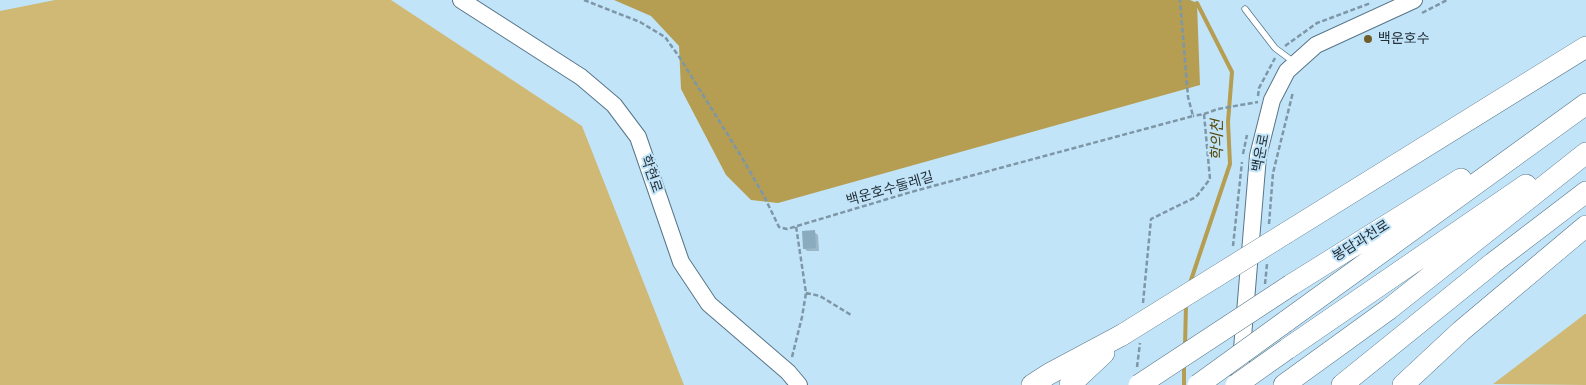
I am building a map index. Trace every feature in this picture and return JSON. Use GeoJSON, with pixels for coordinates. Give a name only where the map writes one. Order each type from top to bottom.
{"type":"FeatureCollection","features":[{"type":"Feature","properties":{"kind":"highway"},"geometry":{"type":"LineString","coordinates":[[1032,385],[1122,335],[1586,47]]}},
{"type":"Feature","properties":{"kind":"highway","name":"봉담과천로"},"geometry":{"type":"LineString","coordinates":[[1139,385],[1290,285],[1586,102]]}},
{"type":"Feature","properties":{"kind":"highway","name":"봉담과천로"},"geometry":{"type":"LineString","coordinates":[[1198,385],[1586,102]]}},
{"type":"Feature","properties":{"kind":"highway"},"geometry":{"type":"LineString","coordinates":[[1238,385],[1287,348],[1586,143]]}},
{"type":"Feature","properties":{"kind":"highway"},"geometry":{"type":"LineString","coordinates":[[1284,385],[1389,309],[1586,153]]}},
{"type":"Feature","properties":{"kind":"highway"},"geometry":{"type":"LineString","coordinates":[[1342,385],[1493,263],[1586,192]]}},
{"type":"Feature","properties":{"kind":"highway"},"geometry":{"type":"LineString","coordinates":[[1403,385],[1461,331],[1586,226]]}},
{"type":"Feature","properties":{"kind":"highway"},"geometry":{"type":"LineString","coordinates":[[1070,385],[1122,335]]}},
{"type":"Feature","properties":{"kind":"street","name":"학현로"},"geometry":{"type":"LineString","coordinates":[[461,0],[581,77],[614,105],[638,137],[681,262],[709,304],[788,372],[799,385]]}},
{"type":"Feature","properties":{"kind":"street","name":"백운로"},"geometry":{"type":"LineString","coordinates":[[1238,385],[1258,156],[1272,100],[1287,72],[1295,62],[1316,45],[1414,0]]}},
{"type":"Feature","properties":{"kind":"lane"},"geometry":{"type":"LineString","coordinates":[[1245,9],[1275,48],[1295,62]]}},
{"type":"Feature","properties":{"kind":"path","name":"백운호수둘레길"},"geometry":{"type":"LineString","coordinates":[[584,0],[640,22],[665,37],[741,156],[779,227],[787,229],[1193,114],[1204,114],[1218,108],[1257,102]]}},
{"type":"Feature","properties":{"kind":"path"},"geometry":{"type":"LineString","coordinates":[[1180,0],[1188,97],[1193,114]]}},
{"type":"Feature","properties":{"kind":"path"},"geometry":{"type":"LineString","coordinates":[[1150,219],[1196,197],[1210,179],[1204,114]]}},
{"type":"Feature","properties":{"kind":"path"},"geometry":{"type":"LineString","coordinates":[[788,372],[806,293],[796,226]]}},
{"type":"Feature","properties":{"kind":"path"},"geometry":{"type":"LineString","coordinates":[[806,293],[820,296],[851,315]]}},
{"type":"Feature","properties":{"kind":"shaded area"},"geometry":{"type":"Polygon","coordinates":[[[55,0],[391,0],[582,126],[684,385],[0,385],[0,11],[55,0]]]}},
{"type":"Feature","properties":{"kind":"shaded area"},"geometry":{"type":"Polygon","coordinates":[[[614,0],[1190,0],[1197,3],[1200,85],[778,203],[751,200],[726,175],[681,89],[679,46],[651,16],[614,0]]]}},
{"type":"Feature","properties":{"kind":"shaded area"},"geometry":{"type":"Polygon","coordinates":[[[1585,314],[1586,385],[1493,384],[1585,314]]]}},
{"type":"Feature","properties":{"kind":"building"},"geometry":{"type":"Polygon","coordinates":[[[815,230],[816,248],[803,249],[802,231],[815,230]]]}},
{"type":"Feature","properties":{"kind":"waterway","name":"학의천"},"geometry":{"type":"LineString","coordinates":[[1190,283],[1230,164],[1228,122],[1232,72],[1197,3],[1195,5]]}},
{"type":"Feature","properties":{"kind":"waterway","name":"학의천"},"geometry":{"type":"LineString","coordinates":[[1185,347],[1186,304]]}},
{"type":"Feature","properties":{"kind":"waterway","name":"학의천"},"geometry":{"type":"LineString","coordinates":[[1184,364],[1184,385]]}},
{"type":"Feature","properties":{"kind":"place","name":"백운호수"},"geometry":{"type":"Point","coordinates":[1368,39]}}]}
